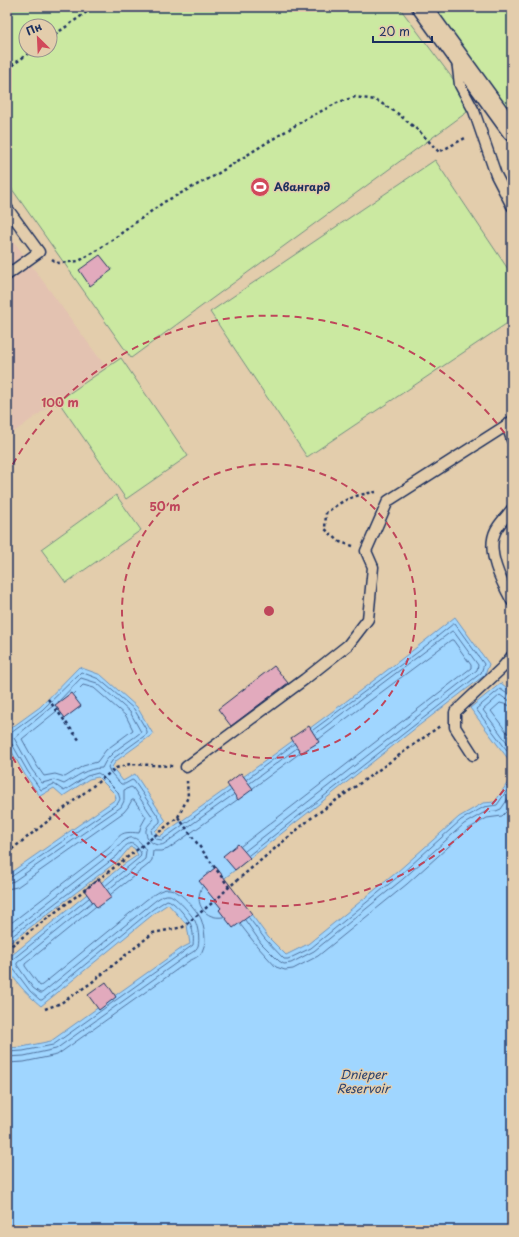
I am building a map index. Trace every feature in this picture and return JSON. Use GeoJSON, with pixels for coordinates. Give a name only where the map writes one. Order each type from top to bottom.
{"type":"FeatureCollection","features":[{"type":"Feature","properties":{"kind":"street"},"geometry":{"type":"LineString","coordinates":[[422,7],[512,131]]}},
{"type":"Feature","properties":{"kind":"lane"},"geometry":{"type":"LineString","coordinates":[[456,55],[460,85],[474,111],[496,175],[512,206]]}},
{"type":"Feature","properties":{"kind":"lane"},"geometry":{"type":"LineString","coordinates":[[7,208],[39,252],[7,275]]}},
{"type":"Feature","properties":{"kind":"lane"},"geometry":{"type":"LineString","coordinates":[[186,767],[348,645],[368,619],[373,567],[366,551],[388,501],[509,423],[512,440]]}},
{"type":"Feature","properties":{"kind":"lane"},"geometry":{"type":"LineString","coordinates":[[512,509],[496,530],[492,541],[492,551],[498,571],[512,601]]}},
{"type":"Feature","properties":{"kind":"lane"},"geometry":{"type":"LineString","coordinates":[[473,754],[455,727],[455,712],[502,668],[512,656]]}},
{"type":"Feature","properties":{"kind":"path"},"geometry":{"type":"LineString","coordinates":[[58,32],[94,7]]}},
{"type":"Feature","properties":{"kind":"path"},"geometry":{"type":"LineString","coordinates":[[7,69],[22,58]]}},
{"type":"Feature","properties":{"kind":"path"},"geometry":{"type":"LineString","coordinates":[[39,252],[58,263],[79,261],[98,250],[164,202],[214,176],[306,119],[339,102],[355,98],[376,100],[397,113],[420,132],[439,152],[481,130]]}},
{"type":"Feature","properties":{"kind":"path"},"geometry":{"type":"LineString","coordinates":[[366,551],[340,542],[325,529],[326,513],[339,503],[358,495],[381,492]]}},
{"type":"Feature","properties":{"kind":"path"},"geometry":{"type":"LineString","coordinates":[[48,699],[80,741]]}},
{"type":"Feature","properties":{"kind":"path"},"geometry":{"type":"LineString","coordinates":[[45,1009],[61,1003],[122,960],[154,933],[183,927],[310,819],[434,730],[455,712]]}},
{"type":"Feature","properties":{"kind":"path"},"geometry":{"type":"LineString","coordinates":[[7,853],[116,768],[130,764],[159,764],[186,767],[188,797],[178,817],[7,950]]}},
{"type":"Feature","properties":{"kind":"path"},"geometry":{"type":"LineString","coordinates":[[178,817],[230,887]]}},
{"type":"Feature","properties":{"kind":"shaded area"},"geometry":{"type":"Polygon","coordinates":[[[7,232],[105,366],[7,437],[7,232]]]}},
{"type":"Feature","properties":{"kind":"green space","name":"Авангард"},"geometry":{"type":"Polygon","coordinates":[[[7,7],[399,7],[474,107],[131,358],[7,182],[7,7]]]}},
{"type":"Feature","properties":{"kind":"green space"},"geometry":{"type":"Polygon","coordinates":[[[432,7],[512,7],[512,117],[432,7]]]}},
{"type":"Feature","properties":{"kind":"green space"},"geometry":{"type":"Polygon","coordinates":[[[435,160],[512,275],[512,320],[307,457],[210,312],[435,160]]]}},
{"type":"Feature","properties":{"kind":"green space"},"geometry":{"type":"Polygon","coordinates":[[[121,358],[188,456],[126,499],[58,401],[121,358]]]}},
{"type":"Feature","properties":{"kind":"green space"},"geometry":{"type":"Polygon","coordinates":[[[116,495],[141,530],[66,583],[41,549],[116,495]]]}},
{"type":"Feature","properties":{"kind":"water","name":"Dnieper Reservoir"},"geometry":{"type":"Polygon","coordinates":[[[455,617],[489,664],[485,675],[221,881],[214,896],[215,902],[219,903],[234,891],[268,937],[286,955],[308,944],[397,872],[459,817],[483,803],[495,802],[512,776],[512,1230],[7,1230],[7,1048],[22,1047],[51,1041],[182,948],[190,944],[187,925],[168,904],[156,912],[41,1006],[19,985],[10,972],[7,959],[123,865],[138,855],[134,848],[130,847],[120,859],[7,945],[7,875],[116,799],[115,794],[98,777],[89,779],[63,796],[54,788],[40,796],[25,775],[7,743],[7,731],[40,707],[79,667],[101,675],[137,707],[153,734],[116,761],[112,767],[123,781],[135,774],[166,821],[155,831],[159,837],[234,784],[382,674],[455,617]]]}},
{"type":"Feature","properties":{"kind":"water"},"geometry":{"type":"Polygon","coordinates":[[[501,683],[512,692],[512,764],[470,708],[501,683]]]}},
{"type":"Feature","properties":{"kind":"building"},"geometry":{"type":"Polygon","coordinates":[[[100,255],[112,270],[90,286],[79,270],[100,255]]]}},
{"type":"Feature","properties":{"kind":"building"},"geometry":{"type":"Polygon","coordinates":[[[274,666],[288,683],[231,726],[218,709],[274,666]]]}},
{"type":"Feature","properties":{"kind":"building"},"geometry":{"type":"Polygon","coordinates":[[[71,693],[81,706],[65,718],[55,705],[71,693]]]}},
{"type":"Feature","properties":{"kind":"building"},"geometry":{"type":"Polygon","coordinates":[[[309,726],[319,742],[301,753],[291,738],[309,726]]]}},
{"type":"Feature","properties":{"kind":"building"},"geometry":{"type":"Polygon","coordinates":[[[241,773],[253,789],[238,800],[227,784],[241,773]]]}},
{"type":"Feature","properties":{"kind":"building"},"geometry":{"type":"Polygon","coordinates":[[[238,844],[250,858],[235,870],[223,856],[238,844]]]}},
{"type":"Feature","properties":{"kind":"building"},"geometry":{"type":"Polygon","coordinates":[[[216,867],[252,914],[233,928],[219,910],[221,908],[199,881],[216,867]]]}},
{"type":"Feature","properties":{"kind":"building"},"geometry":{"type":"Polygon","coordinates":[[[99,879],[112,897],[97,908],[84,890],[99,879]]]}},
{"type":"Feature","properties":{"kind":"building"},"geometry":{"type":"Polygon","coordinates":[[[106,982],[116,997],[99,1010],[88,995],[106,982]]]}},
{"type":"Feature","properties":{"kind":"place","name":"Авангард"},"geometry":{"type":"Point","coordinates":[260,187]}}]}
